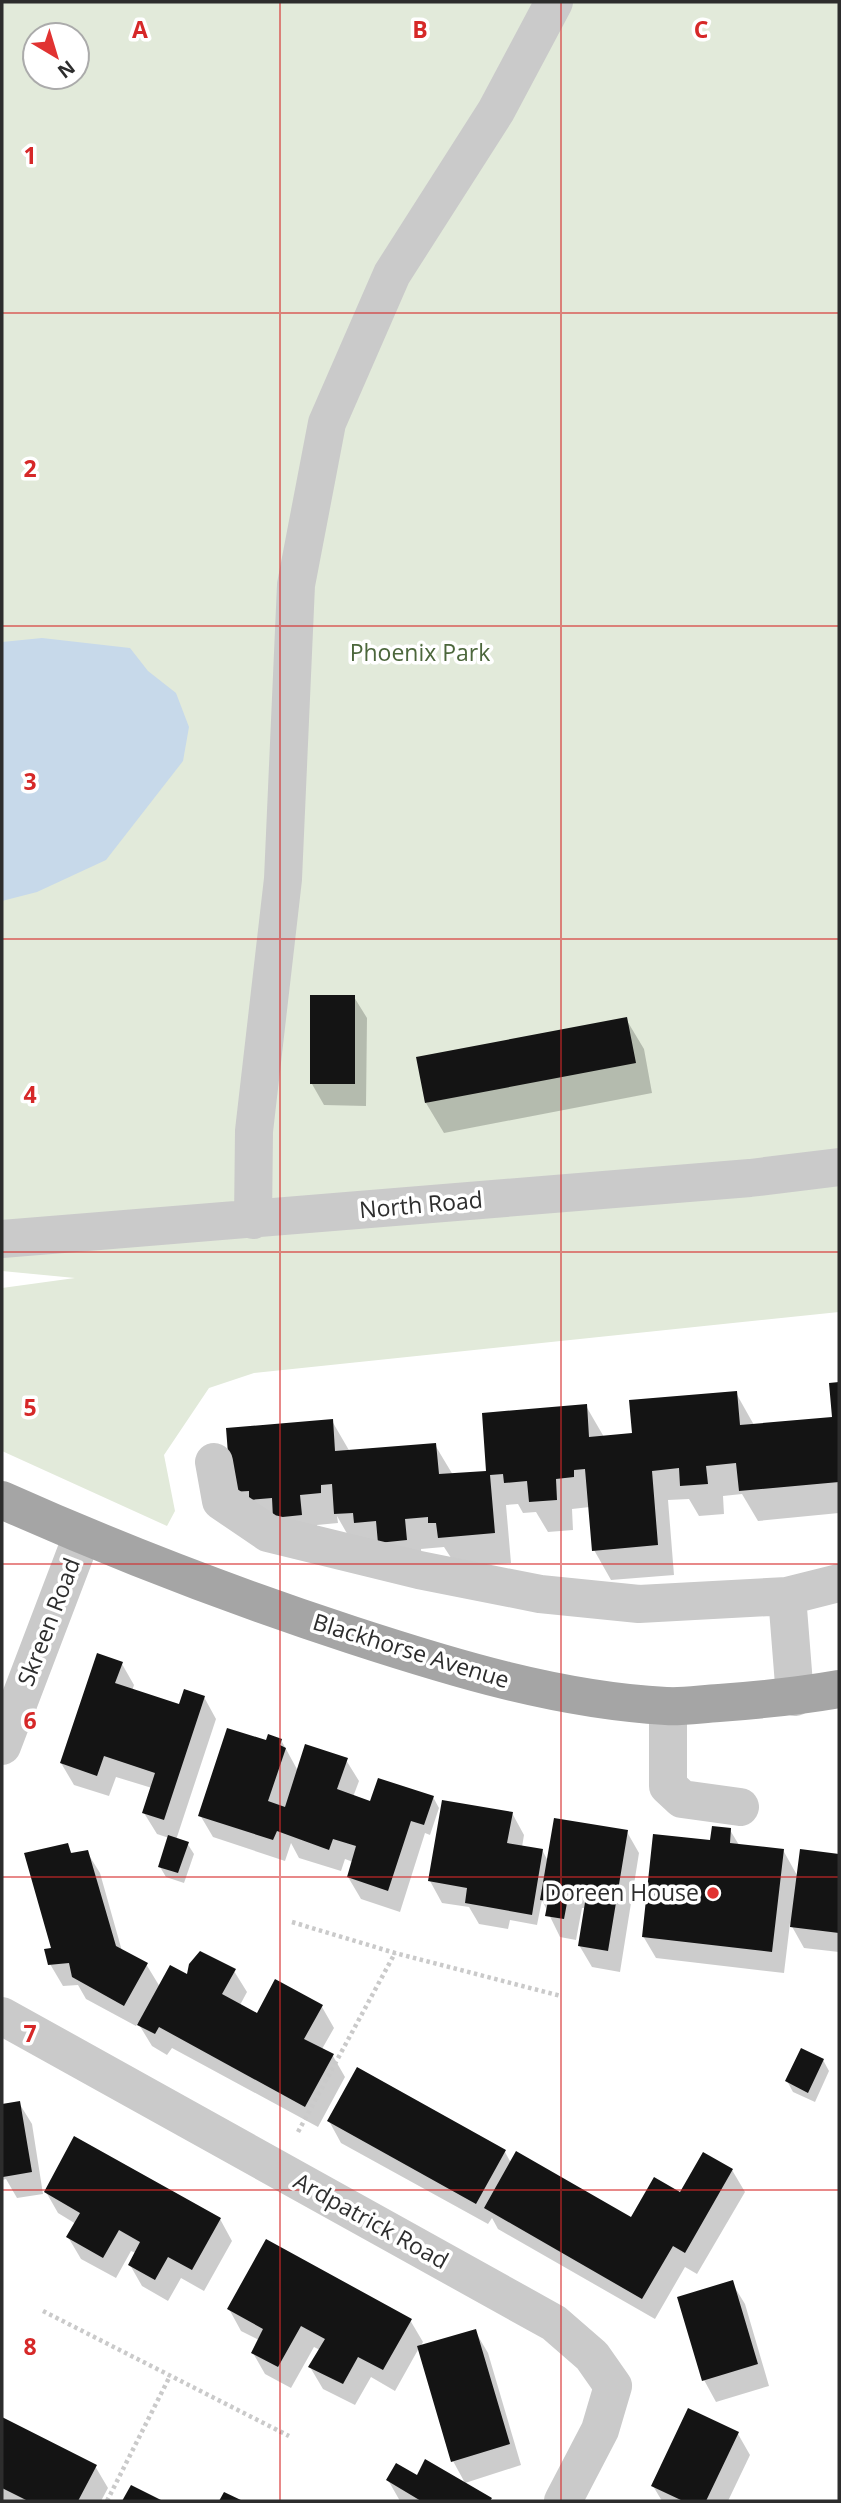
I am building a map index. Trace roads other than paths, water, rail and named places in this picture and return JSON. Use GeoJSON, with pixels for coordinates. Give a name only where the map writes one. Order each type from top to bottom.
{"type":"FeatureCollection","features":[{"type":"Feature","properties":{"kind":"main road","name":"Blackhorse Avenue"},"geometry":{"type":"LineString","coordinates":[[2,1500],[82,1536],[290,1615],[428,1660],[535,1687],[597,1699],[668,1706],[795,1697],[839,1689]]}},
{"type":"Feature","properties":{"kind":"street"},"geometry":{"type":"LineString","coordinates":[[253,1220],[254,1130],[283,879],[296,585],[327,423],[392,274],[496,111],[554,2]]}},
{"type":"Feature","properties":{"kind":"street","name":"North Road"},"geometry":{"type":"LineString","coordinates":[[2,1239],[750,1178],[839,1167]]}},
{"type":"Feature","properties":{"kind":"street"},"geometry":{"type":"LineString","coordinates":[[214,1462],[221,1501],[268,1533],[419,1570],[540,1594],[639,1604],[787,1596],[839,1583]]}},
{"type":"Feature","properties":{"kind":"street","name":"Skreen Road"},"geometry":{"type":"LineString","coordinates":[[2,1746],[82,1536]]}},
{"type":"Feature","properties":{"kind":"street"},"geometry":{"type":"LineString","coordinates":[[787,1596],[795,1697]]}},
{"type":"Feature","properties":{"kind":"street"},"geometry":{"type":"LineString","coordinates":[[668,1706],[667,1786],[682,1799],[740,1807]]}},
{"type":"Feature","properties":{"kind":"street","name":"Ardpatrick Road"},"geometry":{"type":"LineString","coordinates":[[2,2017],[554,2323],[592,2356],[613,2386],[600,2430],[563,2501]]}},
{"type":"Feature","properties":{"kind":"water"},"geometry":{"type":"Polygon","coordinates":[[[42,638],[130,648],[148,671],[176,693],[189,727],[183,761],[106,860],[37,892],[2,901],[2,642],[42,638]]]}},
{"type":"Feature","properties":{"kind":"place","name":"Doreen House"},"geometry":{"type":"Point","coordinates":[713,1893]}},
{"type":"Feature","properties":{"kind":"park label","name":"Phoenix Park"},"geometry":{"type":"Point","coordinates":[420,653]}}]}
